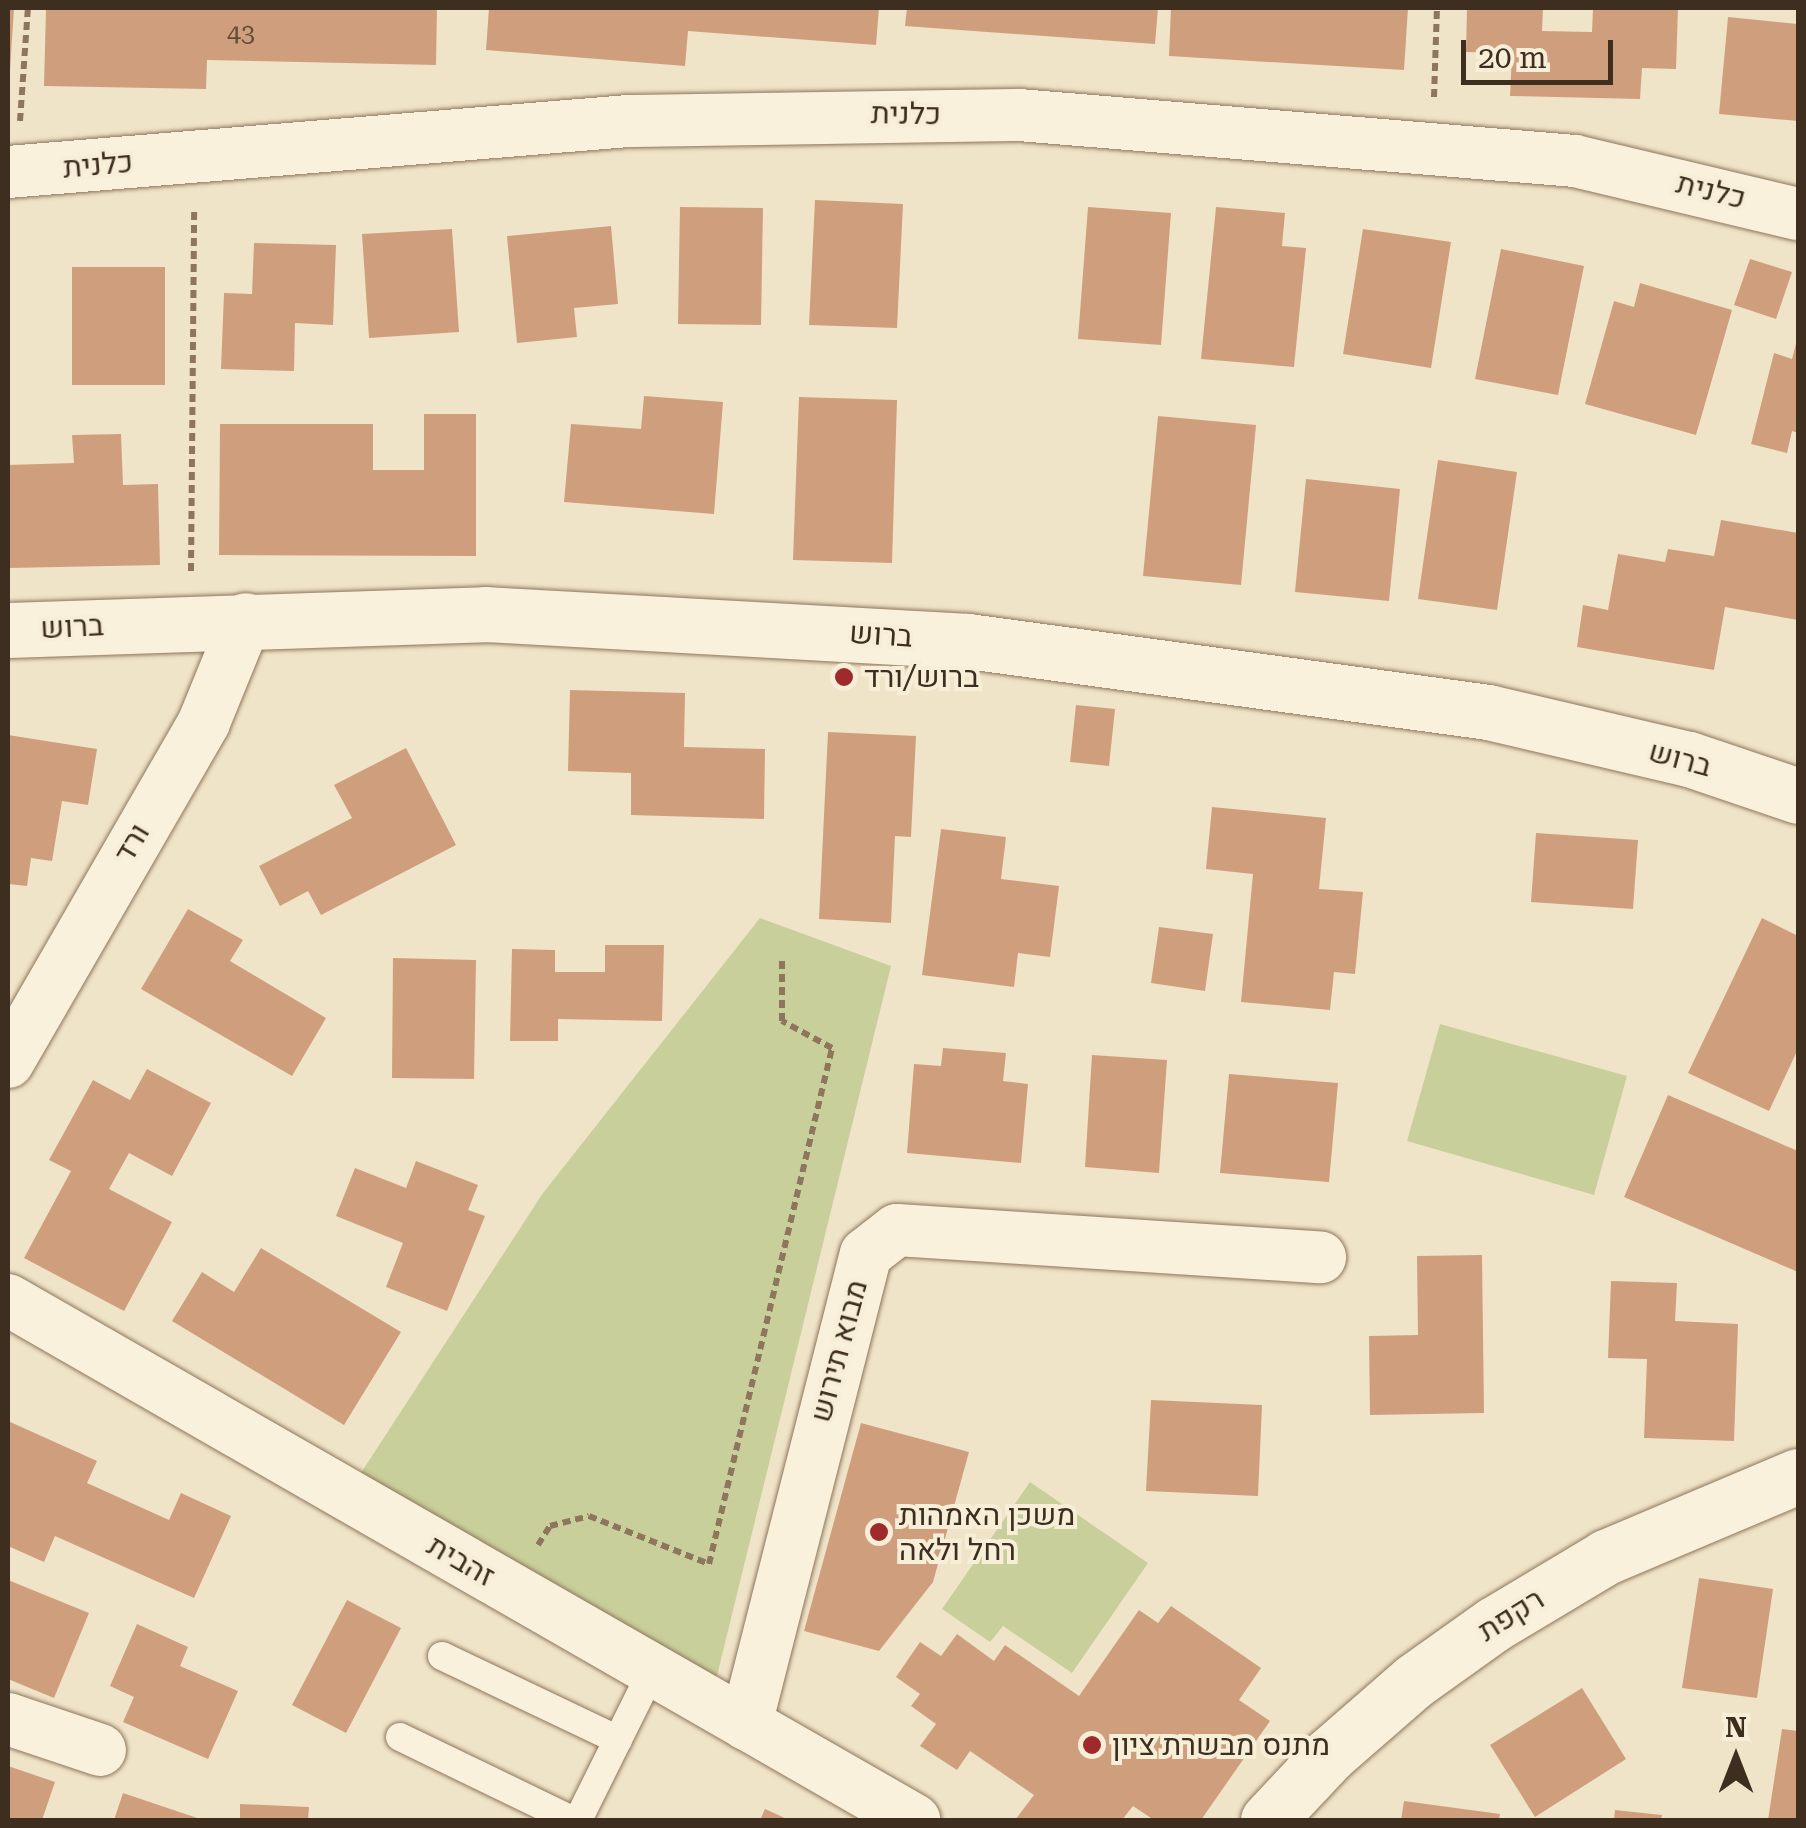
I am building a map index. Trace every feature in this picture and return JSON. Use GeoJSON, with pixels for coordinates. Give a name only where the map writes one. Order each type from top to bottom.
{"type":"FeatureCollection","features":[{"type":"Feature","properties":{"kind":"street","name":"כלנית"},"geometry":{"type":"LineString","coordinates":[[12,171],[628,121],[848,114],[1018,115],[1574,161],[1798,214]]}},
{"type":"Feature","properties":{"kind":"street","name":"ברוש"},"geometry":{"type":"LineString","coordinates":[[8,630],[485,614],[968,642],[1488,712],[1689,759],[1798,796]]}},
{"type":"Feature","properties":{"kind":"street","name":"ורד"},"geometry":{"type":"LineString","coordinates":[[8,1062],[204,722],[246,620]]}},
{"type":"Feature","properties":{"kind":"street","name":"מבוא תירוש"},"geometry":{"type":"LineString","coordinates":[[746,1724],[866,1254],[897,1230],[1320,1257]]}},
{"type":"Feature","properties":{"kind":"street","name":"זהבית"},"geometry":{"type":"LineString","coordinates":[[8,1300],[914,1820]]}},
{"type":"Feature","properties":{"kind":"street","name":"רקפת"},"geometry":{"type":"LineString","coordinates":[[1268,1820],[1400,1693],[1494,1624],[1606,1557],[1798,1476]]}},
{"type":"Feature","properties":{"kind":"street"},"geometry":{"type":"LineString","coordinates":[[8,1719],[100,1750]]}},
{"type":"Feature","properties":{"kind":"lane"},"geometry":{"type":"LineString","coordinates":[[442,1656],[618,1740]]}},
{"type":"Feature","properties":{"kind":"lane"},"geometry":{"type":"LineString","coordinates":[[400,1736],[575,1820],[652,1671]]}},
{"type":"Feature","properties":{"kind":"path"},"geometry":{"type":"LineString","coordinates":[[12,171],[28,8]]}},
{"type":"Feature","properties":{"kind":"path"},"geometry":{"type":"LineString","coordinates":[[1432,148],[1436,8]]}},
{"type":"Feature","properties":{"kind":"path"},"geometry":{"type":"LineString","coordinates":[[191,622],[194,157]]}},
{"type":"Feature","properties":{"kind":"path"},"geometry":{"type":"LineString","coordinates":[[512,1590],[550,1526],[589,1516],[709,1564],[832,1048],[782,1020],[782,957]]}},
{"type":"Feature","properties":{"kind":"green space"},"geometry":{"type":"Polygon","coordinates":[[[760,918],[891,966],[714,1688],[357,1479],[543,1193],[760,918]]]}},
{"type":"Feature","properties":{"kind":"green space"},"geometry":{"type":"Polygon","coordinates":[[[1440,1024],[1627,1076],[1594,1195],[1407,1141],[1440,1024]]]}},
{"type":"Feature","properties":{"kind":"green space"},"geometry":{"type":"Polygon","coordinates":[[[1030,1482],[1148,1563],[1072,1673],[1003,1626],[990,1642],[942,1609],[1030,1482]]]}},
{"type":"Feature","properties":{"kind":"building"},"geometry":{"type":"Polygon","coordinates":[[[8,8],[14,8],[10,71],[8,71],[8,8]]]}},
{"type":"Feature","properties":{"kind":"building"},"geometry":{"type":"Polygon","coordinates":[[[46,8],[437,8],[436,65],[207,60],[206,89],[44,86],[46,8]]]}},
{"type":"Feature","properties":{"kind":"building"},"geometry":{"type":"Polygon","coordinates":[[[489,8],[879,8],[876,45],[688,31],[685,66],[486,50],[489,8]]]}},
{"type":"Feature","properties":{"kind":"building"},"geometry":{"type":"Polygon","coordinates":[[[907,8],[1158,8],[1155,44],[905,26],[907,8]]]}},
{"type":"Feature","properties":{"kind":"building"},"geometry":{"type":"Polygon","coordinates":[[[1171,8],[1408,8],[1404,70],[1169,56],[1171,8]]]}},
{"type":"Feature","properties":{"kind":"building"},"geometry":{"type":"Polygon","coordinates":[[[1467,8],[1543,8],[1542,31],[1592,32],[1593,8],[1678,8],[1676,69],[1642,68],[1640,99],[1510,96],[1512,53],[1466,52],[1467,8]]]}},
{"type":"Feature","properties":{"kind":"building"},"geometry":{"type":"Polygon","coordinates":[[[1728,17],[1798,24],[1798,121],[1719,114],[1728,17]]]}},
{"type":"Feature","properties":{"kind":"building"},"geometry":{"type":"Polygon","coordinates":[[[815,200],[903,204],[897,328],[809,325],[815,200]]]}},
{"type":"Feature","properties":{"kind":"building"},"geometry":{"type":"Polygon","coordinates":[[[680,207],[763,208],[761,325],[678,324],[680,207]]]}},
{"type":"Feature","properties":{"kind":"building"},"geometry":{"type":"Polygon","coordinates":[[[1088,207],[1171,213],[1161,345],[1078,339],[1088,207]]]}},
{"type":"Feature","properties":{"kind":"building"},"geometry":{"type":"Polygon","coordinates":[[[1216,207],[1285,213],[1282,246],[1306,248],[1294,367],[1201,359],[1216,207]]]}},
{"type":"Feature","properties":{"kind":"building"},"geometry":{"type":"Polygon","coordinates":[[[611,226],[618,304],[574,308],[577,337],[517,343],[507,236],[611,226]]]}},
{"type":"Feature","properties":{"kind":"building"},"geometry":{"type":"Polygon","coordinates":[[[452,229],[459,332],[369,338],[362,234],[452,229]]]}},
{"type":"Feature","properties":{"kind":"building"},"geometry":{"type":"Polygon","coordinates":[[[1363,229],[1451,242],[1431,368],[1343,354],[1363,229]]]}},
{"type":"Feature","properties":{"kind":"building"},"geometry":{"type":"Polygon","coordinates":[[[254,243],[336,245],[333,325],[295,323],[294,371],[221,369],[224,293],[252,294],[254,243]]]}},
{"type":"Feature","properties":{"kind":"building"},"geometry":{"type":"Polygon","coordinates":[[[1501,249],[1584,266],[1558,395],[1475,379],[1501,249]]]}},
{"type":"Feature","properties":{"kind":"building"},"geometry":{"type":"Polygon","coordinates":[[[1750,259],[1792,272],[1776,319],[1734,305],[1750,259]]]}},
{"type":"Feature","properties":{"kind":"building"},"geometry":{"type":"Polygon","coordinates":[[[72,267],[165,267],[165,385],[72,385],[72,267]]]}},
{"type":"Feature","properties":{"kind":"building"},"geometry":{"type":"Polygon","coordinates":[[[1640,283],[1732,310],[1696,435],[1585,404],[1614,301],[1634,307],[1640,283]]]}},
{"type":"Feature","properties":{"kind":"building"},"geometry":{"type":"Polygon","coordinates":[[[1797,340],[1798,433],[1792,431],[1787,453],[1751,444],[1774,353],[1792,359],[1797,340]]]}},
{"type":"Feature","properties":{"kind":"building"},"geometry":{"type":"Polygon","coordinates":[[[644,396],[723,402],[714,514],[564,502],[571,424],[641,429],[644,396]]]}},
{"type":"Feature","properties":{"kind":"building"},"geometry":{"type":"Polygon","coordinates":[[[799,397],[897,400],[892,563],[793,560],[799,397]]]}},
{"type":"Feature","properties":{"kind":"building"},"geometry":{"type":"Polygon","coordinates":[[[424,414],[476,414],[476,556],[219,555],[220,424],[373,424],[373,470],[424,470],[424,414]]]}},
{"type":"Feature","properties":{"kind":"building"},"geometry":{"type":"Polygon","coordinates":[[[1158,416],[1256,425],[1241,585],[1143,576],[1158,416]]]}},
{"type":"Feature","properties":{"kind":"building"},"geometry":{"type":"Polygon","coordinates":[[[121,434],[123,485],[158,484],[160,565],[8,568],[8,465],[74,463],[72,435],[121,434]]]}},
{"type":"Feature","properties":{"kind":"building"},"geometry":{"type":"Polygon","coordinates":[[[1438,460],[1517,472],[1497,610],[1418,599],[1438,460]]]}},
{"type":"Feature","properties":{"kind":"building"},"geometry":{"type":"Polygon","coordinates":[[[1306,479],[1400,489],[1389,601],[1295,592],[1306,479]]]}},
{"type":"Feature","properties":{"kind":"building"},"geometry":{"type":"Polygon","coordinates":[[[1721,520],[1798,533],[1798,620],[1725,607],[1714,670],[1577,647],[1583,605],[1608,610],[1618,554],[1665,562],[1668,549],[1714,556],[1721,520]]]}},
{"type":"Feature","properties":{"kind":"building"},"geometry":{"type":"Polygon","coordinates":[[[570,690],[685,693],[684,747],[765,749],[764,819],[631,815],[631,773],[568,771],[570,690]]]}},
{"type":"Feature","properties":{"kind":"building"},"geometry":{"type":"Polygon","coordinates":[[[1076,705],[1115,709],[1109,766],[1070,762],[1076,705]]]}},
{"type":"Feature","properties":{"kind":"building"},"geometry":{"type":"Polygon","coordinates":[[[828,732],[916,736],[911,837],[895,836],[891,923],[819,919],[828,732]]]}},
{"type":"Feature","properties":{"kind":"building"},"geometry":{"type":"Polygon","coordinates":[[[8,735],[97,749],[88,805],[62,801],[52,861],[31,858],[27,886],[8,884],[8,735]]]}},
{"type":"Feature","properties":{"kind":"building"},"geometry":{"type":"Polygon","coordinates":[[[406,748],[456,845],[321,915],[308,891],[280,906],[259,866],[352,818],[334,785],[406,748]]]}},
{"type":"Feature","properties":{"kind":"building"},"geometry":{"type":"Polygon","coordinates":[[[1212,807],[1326,818],[1319,889],[1363,892],[1355,974],[1334,972],[1330,1010],[1241,1002],[1253,874],[1206,869],[1212,807]]]}},
{"type":"Feature","properties":{"kind":"building"},"geometry":{"type":"Polygon","coordinates":[[[941,829],[1006,837],[1001,879],[1059,886],[1050,957],[1018,953],[1014,987],[922,975],[941,829]]]}},
{"type":"Feature","properties":{"kind":"building"},"geometry":{"type":"Polygon","coordinates":[[[1536,833],[1638,840],[1633,909],[1531,902],[1536,833]]]}},
{"type":"Feature","properties":{"kind":"building"},"geometry":{"type":"Polygon","coordinates":[[[188,909],[243,940],[230,961],[326,1018],[292,1076],[141,989],[188,909]]]}},
{"type":"Feature","properties":{"kind":"building"},"geometry":{"type":"Polygon","coordinates":[[[1762,918],[1798,936],[1798,1049],[1769,1111],[1688,1073],[1762,918]]]}},
{"type":"Feature","properties":{"kind":"building"},"geometry":{"type":"Polygon","coordinates":[[[1159,927],[1213,934],[1205,991],[1151,983],[1159,927]]]}},
{"type":"Feature","properties":{"kind":"building"},"geometry":{"type":"Polygon","coordinates":[[[605,945],[664,945],[662,1021],[558,1019],[558,1041],[510,1041],[512,949],[555,950],[555,972],[605,972],[605,945]]]}},
{"type":"Feature","properties":{"kind":"building"},"geometry":{"type":"Polygon","coordinates":[[[393,958],[476,960],[474,1079],[392,1078],[393,958]]]}},
{"type":"Feature","properties":{"kind":"building"},"geometry":{"type":"Polygon","coordinates":[[[943,1048],[1006,1053],[1003,1081],[1028,1084],[1021,1163],[907,1153],[914,1064],[941,1066],[943,1048]]]}},
{"type":"Feature","properties":{"kind":"building"},"geometry":{"type":"Polygon","coordinates":[[[1092,1055],[1167,1060],[1159,1173],[1085,1167],[1092,1055]]]}},
{"type":"Feature","properties":{"kind":"building"},"geometry":{"type":"Polygon","coordinates":[[[147,1069],[211,1103],[172,1176],[129,1153],[109,1189],[172,1222],[124,1311],[24,1258],[71,1171],[49,1160],[93,1080],[130,1100],[147,1069]]]}},
{"type":"Feature","properties":{"kind":"building"},"geometry":{"type":"Polygon","coordinates":[[[1229,1074],[1338,1083],[1329,1182],[1220,1173],[1229,1074]]]}},
{"type":"Feature","properties":{"kind":"building"},"geometry":{"type":"Polygon","coordinates":[[[1668,1095],[1798,1151],[1798,1272],[1624,1197],[1668,1095]]]}},
{"type":"Feature","properties":{"kind":"building"},"geometry":{"type":"Polygon","coordinates":[[[416,1161],[478,1185],[468,1210],[485,1216],[447,1311],[386,1287],[403,1243],[336,1216],[355,1168],[406,1188],[416,1161]]]}},
{"type":"Feature","properties":{"kind":"building"},"geometry":{"type":"Polygon","coordinates":[[[261,1248],[401,1332],[344,1425],[172,1321],[202,1272],[234,1292],[261,1248]]]}},
{"type":"Feature","properties":{"kind":"building"},"geometry":{"type":"Polygon","coordinates":[[[1482,1255],[1484,1413],[1370,1415],[1369,1336],[1418,1335],[1417,1256],[1482,1255]]]}},
{"type":"Feature","properties":{"kind":"building"},"geometry":{"type":"Polygon","coordinates":[[[1611,1281],[1677,1283],[1675,1321],[1738,1324],[1734,1441],[1644,1438],[1647,1359],[1608,1358],[1611,1281]]]}},
{"type":"Feature","properties":{"kind":"building"},"geometry":{"type":"Polygon","coordinates":[[[1151,1400],[1262,1405],[1258,1496],[1146,1491],[1151,1400]]]}},
{"type":"Feature","properties":{"kind":"building"},"geometry":{"type":"Polygon","coordinates":[[[8,1421],[97,1461],[87,1483],[169,1520],[181,1493],[231,1516],[194,1598],[55,1536],[44,1562],[8,1546],[8,1421]]]}},
{"type":"Feature","properties":{"kind":"building"},"geometry":{"type":"Polygon","coordinates":[[[861,1423],[969,1452],[933,1582],[879,1651],[804,1631],[861,1423]]]}},
{"type":"Feature","properties":{"kind":"building"},"geometry":{"type":"Polygon","coordinates":[[[1699,1578],[1773,1589],[1757,1698],[1682,1688],[1699,1578]]]}},
{"type":"Feature","properties":{"kind":"building"},"geometry":{"type":"Polygon","coordinates":[[[8,1580],[89,1613],[54,1698],[8,1679],[8,1580]]]}},
{"type":"Feature","properties":{"kind":"building"},"geometry":{"type":"Polygon","coordinates":[[[347,1600],[401,1628],[346,1733],[292,1705],[347,1600]]]}},
{"type":"Feature","properties":{"kind":"building"},"geometry":{"type":"Polygon","coordinates":[[[1171,1606],[1261,1668],[1239,1700],[1270,1721],[1201,1820],[1154,1820],[1133,1806],[1122,1820],[1015,1820],[1034,1795],[970,1751],[957,1770],[920,1746],[936,1724],[911,1706],[920,1694],[896,1677],[920,1642],[941,1656],[957,1634],[994,1661],[1005,1645],[1079,1696],[1139,1610],[1158,1623],[1171,1606]]]}},
{"type":"Feature","properties":{"kind":"building"},"geometry":{"type":"Polygon","coordinates":[[[137,1624],[188,1647],[180,1666],[238,1691],[208,1759],[123,1722],[134,1697],[110,1686],[137,1624]]]}},
{"type":"Feature","properties":{"kind":"building"},"geometry":{"type":"Polygon","coordinates":[[[1582,1688],[1626,1759],[1535,1817],[1490,1745],[1582,1688]]]}},
{"type":"Feature","properties":{"kind":"building"},"geometry":{"type":"Polygon","coordinates":[[[1782,1729],[1798,1731],[1798,1820],[1768,1820],[1782,1729]]]}},
{"type":"Feature","properties":{"kind":"building"},"geometry":{"type":"Polygon","coordinates":[[[8,1766],[55,1782],[42,1820],[8,1820],[8,1766]]]}},
{"type":"Feature","properties":{"kind":"building"},"geometry":{"type":"Polygon","coordinates":[[[123,1793],[203,1820],[114,1820],[123,1793]]]}},
{"type":"Feature","properties":{"kind":"building"},"geometry":{"type":"Polygon","coordinates":[[[1404,1801],[1500,1814],[1499,1820],[1401,1820],[1404,1801]]]}},
{"type":"Feature","properties":{"kind":"building"},"geometry":{"type":"Polygon","coordinates":[[[240,1804],[309,1807],[308,1820],[240,1820],[240,1804]]]}},
{"type":"Feature","properties":{"kind":"building"},"geometry":{"type":"Polygon","coordinates":[[[765,1809],[789,1820],[760,1820],[765,1809]]]}},
{"type":"Feature","properties":{"kind":"building"},"geometry":{"type":"Polygon","coordinates":[[[1615,1810],[1662,1815],[1661,1820],[1614,1820],[1615,1810]]]}},
{"type":"Feature","properties":{"kind":"place","name":"ברוש/ורד"},"geometry":{"type":"Point","coordinates":[844,677]}},
{"type":"Feature","properties":{"kind":"place","name":"משכן האמהות רחל ולאה"},"geometry":{"type":"Point","coordinates":[879,1532]}},
{"type":"Feature","properties":{"kind":"place","name":"מתנס מבשרת ציון"},"geometry":{"type":"Point","coordinates":[1092,1745]}}]}
